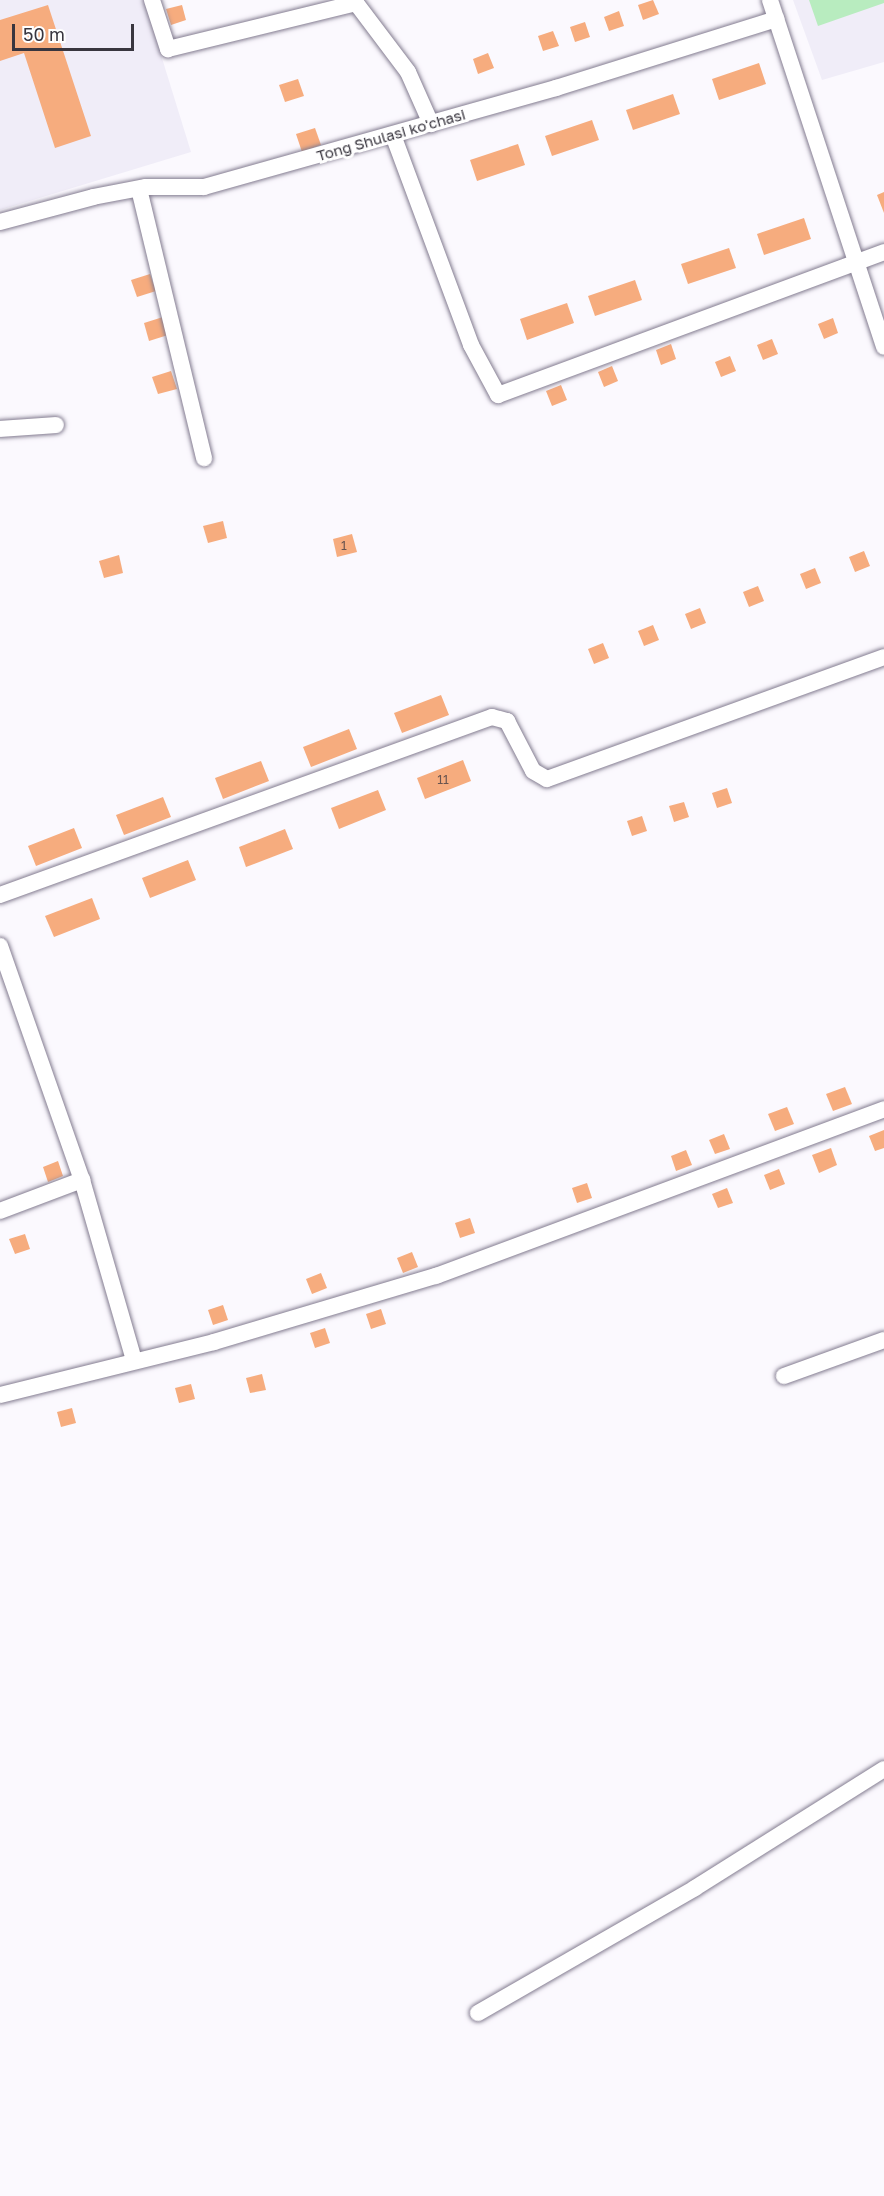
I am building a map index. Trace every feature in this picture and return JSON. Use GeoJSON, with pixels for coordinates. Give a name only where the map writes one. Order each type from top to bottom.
{"type":"FeatureCollection","features":[{"type":"Feature","properties":{"kind":"street"},"geometry":{"type":"LineString","coordinates":[[152,0],[168,49],[356,3],[408,72],[431,124]]}},
{"type":"Feature","properties":{"kind":"street"},"geometry":{"type":"LineString","coordinates":[[770,0],[884,347]]}},
{"type":"Feature","properties":{"kind":"street","name":"Tong Shulasi ko'chasi"},"geometry":{"type":"LineString","coordinates":[[0,222],[139,189],[204,187],[431,124],[776,18]]}},
{"type":"Feature","properties":{"kind":"street"},"geometry":{"type":"LineString","coordinates":[[393,135],[471,345],[498,395],[884,252]]}},
{"type":"Feature","properties":{"kind":"street"},"geometry":{"type":"LineString","coordinates":[[139,189],[204,458]]}},
{"type":"Feature","properties":{"kind":"street"},"geometry":{"type":"LineString","coordinates":[[0,429],[56,425]]}},
{"type":"Feature","properties":{"kind":"street"},"geometry":{"type":"LineString","coordinates":[[0,895],[492,717],[507,721],[533,771],[547,778],[884,657]]}},
{"type":"Feature","properties":{"kind":"street"},"geometry":{"type":"LineString","coordinates":[[0,946],[82,1180],[134,1360]]}},
{"type":"Feature","properties":{"kind":"street"},"geometry":{"type":"LineString","coordinates":[[0,1395],[436,1276],[884,1109]]}},
{"type":"Feature","properties":{"kind":"street"},"geometry":{"type":"LineString","coordinates":[[0,1211],[82,1180]]}},
{"type":"Feature","properties":{"kind":"street"},"geometry":{"type":"LineString","coordinates":[[784,1376],[884,1340]]}},
{"type":"Feature","properties":{"kind":"street"},"geometry":{"type":"LineString","coordinates":[[478,2013],[694,1888],[884,1769]]}},
{"type":"Feature","properties":{"kind":"shaded area"},"geometry":{"type":"Polygon","coordinates":[[[0,0],[144,0],[191,152],[0,210],[0,0]]]}},
{"type":"Feature","properties":{"kind":"shaded area"},"geometry":{"type":"Polygon","coordinates":[[[793,0],[884,0],[884,62],[822,80],[793,0]]]}},
{"type":"Feature","properties":{"kind":"green space"},"geometry":{"type":"Polygon","coordinates":[[[809,0],[884,0],[884,3],[818,26],[809,0]]]}},
{"type":"Feature","properties":{"kind":"building"},"geometry":{"type":"Polygon","coordinates":[[[653,0],[659,14],[643,20],[638,5],[653,0]]]}},
{"type":"Feature","properties":{"kind":"building"},"geometry":{"type":"Polygon","coordinates":[[[48,5],[91,136],[55,148],[24,53],[0,61],[0,20],[48,5]]]}},
{"type":"Feature","properties":{"kind":"building"},"geometry":{"type":"Polygon","coordinates":[[[182,5],[186,20],[171,25],[166,9],[182,5]]]}},
{"type":"Feature","properties":{"kind":"building"},"geometry":{"type":"Polygon","coordinates":[[[619,11],[624,26],[609,31],[604,17],[619,11]]]}},
{"type":"Feature","properties":{"kind":"building"},"geometry":{"type":"Polygon","coordinates":[[[585,22],[590,37],[575,42],[570,27],[585,22]]]}},
{"type":"Feature","properties":{"kind":"building"},"geometry":{"type":"Polygon","coordinates":[[[553,31],[559,46],[543,51],[538,36],[553,31]]]}},
{"type":"Feature","properties":{"kind":"building"},"geometry":{"type":"Polygon","coordinates":[[[488,53],[494,68],[478,74],[473,59],[488,53]]]}},
{"type":"Feature","properties":{"kind":"building"},"geometry":{"type":"Polygon","coordinates":[[[759,63],[766,84],[719,100],[712,79],[759,63]]]}},
{"type":"Feature","properties":{"kind":"building"},"geometry":{"type":"Polygon","coordinates":[[[298,79],[304,96],[285,102],[279,85],[298,79]]]}},
{"type":"Feature","properties":{"kind":"building"},"geometry":{"type":"Polygon","coordinates":[[[673,94],[680,114],[633,130],[626,110],[673,94]]]}},
{"type":"Feature","properties":{"kind":"building"},"geometry":{"type":"Polygon","coordinates":[[[592,120],[599,140],[552,156],[545,136],[592,120]]]}},
{"type":"Feature","properties":{"kind":"building"},"geometry":{"type":"Polygon","coordinates":[[[315,128],[321,145],[302,152],[296,134],[315,128]]]}},
{"type":"Feature","properties":{"kind":"building"},"geometry":{"type":"Polygon","coordinates":[[[518,144],[525,165],[477,181],[470,160],[518,144]]]}},
{"type":"Feature","properties":{"kind":"building"},"geometry":{"type":"Polygon","coordinates":[[[884,192],[884,213],[877,195],[884,192]]]}},
{"type":"Feature","properties":{"kind":"building"},"geometry":{"type":"Polygon","coordinates":[[[804,218],[811,239],[764,255],[757,234],[804,218]]]}},
{"type":"Feature","properties":{"kind":"building"},"geometry":{"type":"Polygon","coordinates":[[[729,248],[736,268],[688,284],[681,264],[729,248]]]}},
{"type":"Feature","properties":{"kind":"building"},"geometry":{"type":"Polygon","coordinates":[[[150,274],[156,291],[137,297],[131,280],[150,274]]]}},
{"type":"Feature","properties":{"kind":"building"},"geometry":{"type":"Polygon","coordinates":[[[635,280],[642,300],[595,316],[588,296],[635,280]]]}},
{"type":"Feature","properties":{"kind":"building"},"geometry":{"type":"Polygon","coordinates":[[[567,303],[574,323],[527,340],[520,319],[567,303]]]}},
{"type":"Feature","properties":{"kind":"building"},"geometry":{"type":"Polygon","coordinates":[[[163,317],[168,335],[149,341],[144,323],[163,317]]]}},
{"type":"Feature","properties":{"kind":"building"},"geometry":{"type":"Polygon","coordinates":[[[833,318],[838,333],[824,339],[818,324],[833,318]]]}},
{"type":"Feature","properties":{"kind":"building"},"geometry":{"type":"Polygon","coordinates":[[[772,339],[778,354],[763,360],[757,345],[772,339]]]}},
{"type":"Feature","properties":{"kind":"building"},"geometry":{"type":"Polygon","coordinates":[[[671,344],[676,359],[661,365],[656,350],[671,344]]]}},
{"type":"Feature","properties":{"kind":"building"},"geometry":{"type":"Polygon","coordinates":[[[730,356],[736,371],[721,377],[715,362],[730,356]]]}},
{"type":"Feature","properties":{"kind":"building"},"geometry":{"type":"Polygon","coordinates":[[[612,366],[618,381],[604,387],[598,372],[612,366]]]}},
{"type":"Feature","properties":{"kind":"building"},"geometry":{"type":"Polygon","coordinates":[[[171,371],[177,389],[158,394],[152,377],[171,371]]]}},
{"type":"Feature","properties":{"kind":"building"},"geometry":{"type":"Polygon","coordinates":[[[561,385],[567,400],[552,406],[546,391],[561,385]]]}},
{"type":"Feature","properties":{"kind":"building"},"geometry":{"type":"Polygon","coordinates":[[[223,521],[227,538],[208,543],[203,526],[223,521]]]}},
{"type":"Feature","properties":{"kind":"building"},"geometry":{"type":"Polygon","coordinates":[[[352,534],[357,552],[337,557],[333,539],[352,534]]]}},
{"type":"Feature","properties":{"kind":"building"},"geometry":{"type":"Polygon","coordinates":[[[864,551],[870,566],[855,572],[849,557],[864,551]]]}},
{"type":"Feature","properties":{"kind":"building"},"geometry":{"type":"Polygon","coordinates":[[[119,555],[123,573],[104,578],[99,561],[119,555]]]}},
{"type":"Feature","properties":{"kind":"building"},"geometry":{"type":"Polygon","coordinates":[[[815,568],[821,583],[806,589],[800,574],[815,568]]]}},
{"type":"Feature","properties":{"kind":"building"},"geometry":{"type":"Polygon","coordinates":[[[758,586],[764,601],[749,607],[743,592],[758,586]]]}},
{"type":"Feature","properties":{"kind":"building"},"geometry":{"type":"Polygon","coordinates":[[[700,608],[706,623],[691,629],[685,614],[700,608]]]}},
{"type":"Feature","properties":{"kind":"building"},"geometry":{"type":"Polygon","coordinates":[[[653,625],[659,640],[644,646],[638,631],[653,625]]]}},
{"type":"Feature","properties":{"kind":"building"},"geometry":{"type":"Polygon","coordinates":[[[603,643],[609,658],[594,664],[588,649],[603,643]]]}},
{"type":"Feature","properties":{"kind":"building"},"geometry":{"type":"Polygon","coordinates":[[[441,695],[449,715],[402,733],[394,713],[441,695]]]}},
{"type":"Feature","properties":{"kind":"building"},"geometry":{"type":"Polygon","coordinates":[[[349,729],[357,749],[311,767],[303,747],[349,729]]]}},
{"type":"Feature","properties":{"kind":"building"},"geometry":{"type":"Polygon","coordinates":[[[463,760],[471,781],[425,799],[417,778],[463,760]]]}},
{"type":"Feature","properties":{"kind":"building"},"geometry":{"type":"Polygon","coordinates":[[[261,761],[269,781],[223,799],[215,778],[261,761]]]}},
{"type":"Feature","properties":{"kind":"building"},"geometry":{"type":"Polygon","coordinates":[[[727,788],[732,803],[717,808],[712,793],[727,788]]]}},
{"type":"Feature","properties":{"kind":"building"},"geometry":{"type":"Polygon","coordinates":[[[378,790],[386,810],[339,829],[331,808],[378,790]]]}},
{"type":"Feature","properties":{"kind":"building"},"geometry":{"type":"Polygon","coordinates":[[[163,797],[171,817],[124,835],[116,815],[163,797]]]}},
{"type":"Feature","properties":{"kind":"building"},"geometry":{"type":"Polygon","coordinates":[[[684,802],[689,817],[674,822],[669,806],[684,802]]]}},
{"type":"Feature","properties":{"kind":"building"},"geometry":{"type":"Polygon","coordinates":[[[642,816],[647,831],[632,836],[627,821],[642,816]]]}},
{"type":"Feature","properties":{"kind":"building"},"geometry":{"type":"Polygon","coordinates":[[[74,828],[82,848],[36,866],[28,846],[74,828]]]}},
{"type":"Feature","properties":{"kind":"building"},"geometry":{"type":"Polygon","coordinates":[[[285,829],[293,849],[246,867],[239,847],[285,829]]]}},
{"type":"Feature","properties":{"kind":"building"},"geometry":{"type":"Polygon","coordinates":[[[188,860],[196,880],[150,898],[142,878],[188,860]]]}},
{"type":"Feature","properties":{"kind":"building"},"geometry":{"type":"Polygon","coordinates":[[[92,898],[100,919],[54,937],[45,916],[92,898]]]}},
{"type":"Feature","properties":{"kind":"building"},"geometry":{"type":"Polygon","coordinates":[[[845,1087],[852,1104],[833,1111],[826,1094],[845,1087]]]}},
{"type":"Feature","properties":{"kind":"building"},"geometry":{"type":"Polygon","coordinates":[[[787,1107],[794,1124],[775,1131],[768,1114],[787,1107]]]}},
{"type":"Feature","properties":{"kind":"building"},"geometry":{"type":"Polygon","coordinates":[[[884,1130],[884,1148],[875,1151],[869,1136],[884,1130]]]}},
{"type":"Feature","properties":{"kind":"building"},"geometry":{"type":"Polygon","coordinates":[[[724,1134],[730,1149],[715,1154],[709,1140],[724,1134]]]}},
{"type":"Feature","properties":{"kind":"building"},"geometry":{"type":"Polygon","coordinates":[[[831,1148],[837,1165],[819,1173],[812,1155],[831,1148]]]}},
{"type":"Feature","properties":{"kind":"building"},"geometry":{"type":"Polygon","coordinates":[[[686,1150],[692,1165],[676,1171],[671,1156],[686,1150]]]}},
{"type":"Feature","properties":{"kind":"building"},"geometry":{"type":"Polygon","coordinates":[[[58,1161],[63,1176],[48,1182],[43,1167],[58,1161]]]}},
{"type":"Feature","properties":{"kind":"building"},"geometry":{"type":"Polygon","coordinates":[[[779,1169],[785,1184],[770,1190],[764,1175],[779,1169]]]}},
{"type":"Feature","properties":{"kind":"building"},"geometry":{"type":"Polygon","coordinates":[[[587,1183],[592,1198],[577,1203],[572,1188],[587,1183]]]}},
{"type":"Feature","properties":{"kind":"building"},"geometry":{"type":"Polygon","coordinates":[[[727,1188],[733,1203],[718,1208],[712,1194],[727,1188]]]}},
{"type":"Feature","properties":{"kind":"building"},"geometry":{"type":"Polygon","coordinates":[[[470,1218],[475,1233],[460,1238],[455,1223],[470,1218]]]}},
{"type":"Feature","properties":{"kind":"building"},"geometry":{"type":"Polygon","coordinates":[[[25,1234],[30,1249],[15,1254],[9,1239],[25,1234]]]}},
{"type":"Feature","properties":{"kind":"building"},"geometry":{"type":"Polygon","coordinates":[[[412,1252],[418,1267],[403,1273],[397,1258],[412,1252]]]}},
{"type":"Feature","properties":{"kind":"building"},"geometry":{"type":"Polygon","coordinates":[[[321,1273],[327,1288],[312,1294],[306,1279],[321,1273]]]}},
{"type":"Feature","properties":{"kind":"building"},"geometry":{"type":"Polygon","coordinates":[[[223,1305],[228,1320],[213,1325],[208,1310],[223,1305]]]}},
{"type":"Feature","properties":{"kind":"building"},"geometry":{"type":"Polygon","coordinates":[[[381,1309],[386,1324],[371,1329],[366,1314],[381,1309]]]}},
{"type":"Feature","properties":{"kind":"building"},"geometry":{"type":"Polygon","coordinates":[[[325,1328],[330,1343],[315,1348],[310,1333],[325,1328]]]}},
{"type":"Feature","properties":{"kind":"building"},"geometry":{"type":"Polygon","coordinates":[[[262,1374],[266,1390],[250,1393],[246,1378],[262,1374]]]}},
{"type":"Feature","properties":{"kind":"building"},"geometry":{"type":"Polygon","coordinates":[[[191,1384],[195,1399],[179,1403],[175,1388],[191,1384]]]}},
{"type":"Feature","properties":{"kind":"building"},"geometry":{"type":"Polygon","coordinates":[[[72,1408],[76,1423],[61,1427],[57,1412],[72,1408]]]}}]}
